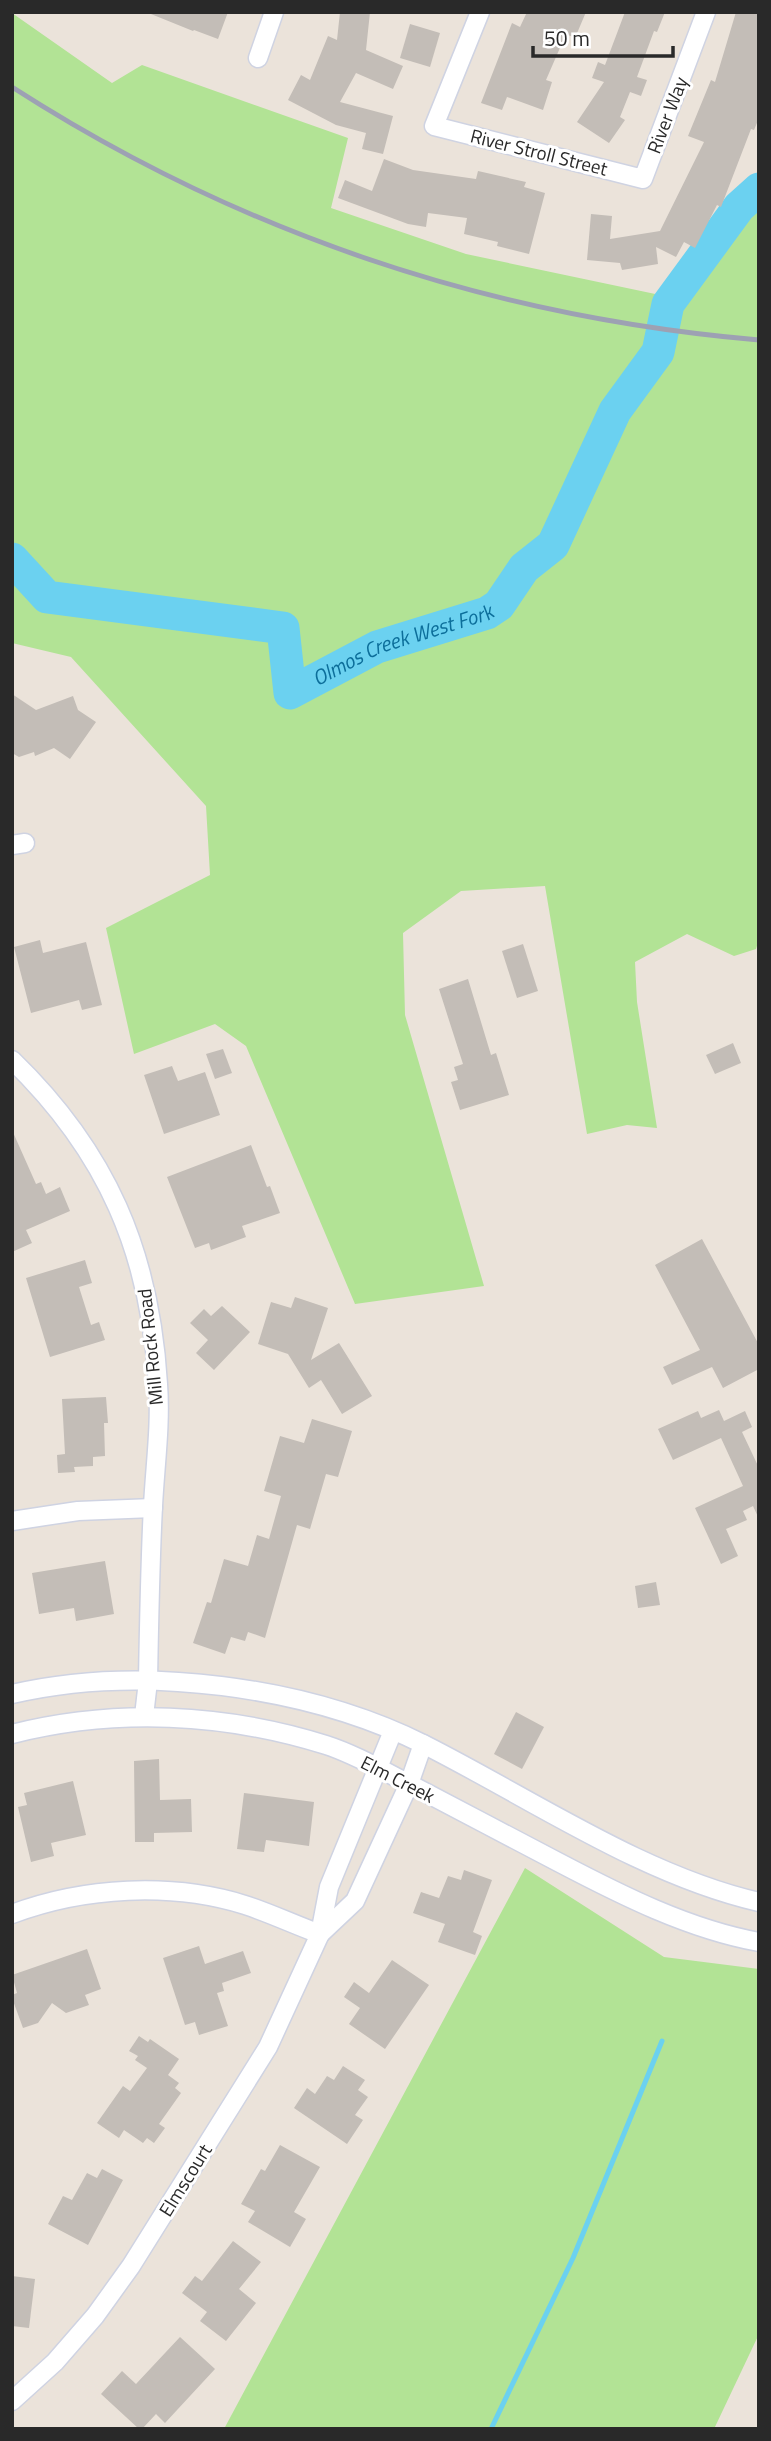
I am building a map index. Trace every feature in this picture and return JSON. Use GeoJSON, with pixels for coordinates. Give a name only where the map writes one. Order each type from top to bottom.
{"type":"FeatureCollection","features":[{"type":"Feature","properties":{"kind":"street"},"geometry":{"type":"LineString","coordinates":[[258,58],[274,12]]}},
{"type":"Feature","properties":{"kind":"street","name":"River Stroll Street"},"geometry":{"type":"LineString","coordinates":[[480,12],[434,126],[643,179]]}},
{"type":"Feature","properties":{"kind":"street","name":"River Way"},"geometry":{"type":"LineString","coordinates":[[643,179],[706,12]]}},
{"type":"Feature","properties":{"kind":"street","name":"Mill Rock Road"},"geometry":{"type":"LineString","coordinates":[[12,1060],[40,1086],[70,1123],[118,1205],[132,1239],[145,1285],[158,1385],[148,1681],[144,1716]]}},
{"type":"Feature","properties":{"kind":"street"},"geometry":{"type":"LineString","coordinates":[[12,1521],[78,1511],[153,1508]]}},
{"type":"Feature","properties":{"kind":"street","name":"Elm Creek"},"geometry":{"type":"LineString","coordinates":[[12,1694],[89,1682],[148,1681],[213,1686],[278,1696],[340,1710],[423,1744],[662,1871],[735,1897],[759,1902]]}},
{"type":"Feature","properties":{"kind":"street","name":"Elm Creek"},"geometry":{"type":"LineString","coordinates":[[12,1734],[86,1719],[144,1716],[198,1719],[255,1728],[327,1746],[409,1784],[623,1895],[668,1914],[759,1942]]}},
{"type":"Feature","properties":{"kind":"street","name":"Elmscourt"},"geometry":{"type":"LineString","coordinates":[[12,2401],[55,2362],[96,2316],[131,2266],[268,2048],[320,1934],[329,1887],[393,1731]]}},
{"type":"Feature","properties":{"kind":"street","name":"Elmscourt"},"geometry":{"type":"LineString","coordinates":[[320,1934],[355,1901],[409,1784],[423,1744]]}},
{"type":"Feature","properties":{"kind":"street"},"geometry":{"type":"LineString","coordinates":[[346,1845],[375,1858]]}},
{"type":"Feature","properties":{"kind":"street"},"geometry":{"type":"LineString","coordinates":[[12,1914],[66,1899],[148,1891],[191,1894],[244,1905],[320,1934]]}},
{"type":"Feature","properties":{"kind":"green space"},"geometry":{"type":"Polygon","coordinates":[[[12,13],[112,83],[142,65],[348,138],[331,208],[466,254],[660,295],[691,265],[759,176],[759,939],[756,949],[734,956],[687,934],[635,962],[637,1002],[657,1128],[627,1125],[587,1134],[545,886],[461,891],[403,933],[405,1015],[484,1286],[355,1304],[246,1046],[215,1024],[134,1054],[106,928],[210,875],[206,806],[71,657],[12,643],[12,13]]]}},
{"type":"Feature","properties":{"kind":"green space"},"geometry":{"type":"Polygon","coordinates":[[[525,1868],[664,1957],[759,1969],[759,2334],[714,2429],[224,2429],[525,1868]]]}},
{"type":"Feature","properties":{"kind":"building"},"geometry":{"type":"Polygon","coordinates":[[[146,12],[228,12],[218,39],[146,12]]]}},
{"type":"Feature","properties":{"kind":"building"},"geometry":{"type":"Polygon","coordinates":[[[340,12],[370,12],[366,50],[403,66],[393,89],[356,73],[340,102],[393,116],[383,154],[362,149],[366,133],[336,125],[288,100],[301,75],[310,80],[328,36],[337,40],[340,12]]]}},
{"type":"Feature","properties":{"kind":"building"},"geometry":{"type":"Polygon","coordinates":[[[527,12],[586,12],[575,38],[566,34],[546,80],[552,82],[543,110],[507,97],[502,110],[481,103],[512,23],[520,27],[527,12]]]}},
{"type":"Feature","properties":{"kind":"building"},"geometry":{"type":"Polygon","coordinates":[[[625,12],[665,12],[657,32],[654,31],[637,77],[647,80],[641,96],[630,92],[620,117],[625,120],[609,143],[577,122],[604,82],[592,78],[598,62],[605,65],[625,12]]]}},
{"type":"Feature","properties":{"kind":"building"},"geometry":{"type":"Polygon","coordinates":[[[736,12],[759,14],[759,118],[754,130],[751,129],[721,207],[717,205],[695,248],[684,242],[676,257],[656,247],[658,264],[622,270],[620,263],[587,260],[591,214],[612,216],[610,239],[660,231],[704,142],[688,136],[711,80],[715,82],[736,12]]]}},
{"type":"Feature","properties":{"kind":"building"},"geometry":{"type":"Polygon","coordinates":[[[410,24],[440,33],[430,67],[400,58],[410,24]]]}},
{"type":"Feature","properties":{"kind":"building"},"geometry":{"type":"Polygon","coordinates":[[[384,159],[413,170],[476,179],[478,171],[526,182],[524,187],[545,193],[529,254],[497,246],[498,242],[464,234],[467,218],[428,213],[426,227],[408,224],[338,198],[345,180],[372,191],[384,159]]]}},
{"type":"Feature","properties":{"kind":"building"},"geometry":{"type":"Polygon","coordinates":[[[12,694],[36,710],[73,696],[78,710],[96,722],[70,759],[54,748],[35,756],[34,752],[19,757],[12,753],[12,694]]]}},
{"type":"Feature","properties":{"kind":"building"},"geometry":{"type":"Polygon","coordinates":[[[40,940],[43,953],[86,942],[102,1005],[82,1010],[79,1000],[31,1013],[14,947],[40,940]]]}},
{"type":"Feature","properties":{"kind":"building"},"geometry":{"type":"Polygon","coordinates":[[[523,944],[538,991],[517,998],[502,951],[523,944]]]}},
{"type":"Feature","properties":{"kind":"building"},"geometry":{"type":"Polygon","coordinates":[[[468,979],[491,1055],[496,1053],[509,1095],[460,1110],[451,1082],[458,1080],[454,1067],[463,1064],[439,989],[468,979]]]}},
{"type":"Feature","properties":{"kind":"building"},"geometry":{"type":"Polygon","coordinates":[[[733,1043],[741,1063],[715,1074],[706,1055],[733,1043]]]}},
{"type":"Feature","properties":{"kind":"building"},"geometry":{"type":"Polygon","coordinates":[[[223,1049],[232,1073],[215,1079],[206,1054],[223,1049]]]}},
{"type":"Feature","properties":{"kind":"building"},"geometry":{"type":"Polygon","coordinates":[[[172,1066],[178,1081],[205,1072],[220,1115],[164,1134],[144,1075],[172,1066]]]}},
{"type":"Feature","properties":{"kind":"building"},"geometry":{"type":"Polygon","coordinates":[[[12,1130],[36,1184],[41,1182],[46,1194],[60,1187],[70,1211],[26,1230],[32,1243],[12,1252],[12,1130]]]}},
{"type":"Feature","properties":{"kind":"building"},"geometry":{"type":"Polygon","coordinates":[[[251,1145],[280,1213],[242,1226],[246,1237],[211,1250],[209,1243],[195,1248],[167,1177],[251,1145]]]}},
{"type":"Feature","properties":{"kind":"building"},"geometry":{"type":"Polygon","coordinates":[[[702,1239],[759,1345],[759,1369],[723,1388],[712,1367],[672,1385],[663,1367],[700,1350],[655,1265],[702,1239]]]}},
{"type":"Feature","properties":{"kind":"building"},"geometry":{"type":"Polygon","coordinates":[[[85,1260],[92,1283],[79,1287],[91,1325],[99,1322],[105,1340],[50,1357],[26,1278],[85,1260]]]}},
{"type":"Feature","properties":{"kind":"building"},"geometry":{"type":"Polygon","coordinates":[[[295,1297],[328,1308],[311,1360],[339,1343],[372,1396],[342,1414],[321,1380],[309,1388],[288,1354],[258,1344],[271,1302],[291,1308],[295,1297]]]}},
{"type":"Feature","properties":{"kind":"building"},"geometry":{"type":"Polygon","coordinates":[[[222,1306],[250,1332],[214,1370],[196,1353],[208,1340],[190,1323],[204,1309],[211,1316],[222,1306]]]}},
{"type":"Feature","properties":{"kind":"building"},"geometry":{"type":"Polygon","coordinates":[[[106,1397],[108,1423],[104,1423],[105,1456],[93,1457],[93,1466],[74,1467],[75,1472],[58,1473],[57,1455],[65,1454],[62,1399],[106,1397]]]}},
{"type":"Feature","properties":{"kind":"building"},"geometry":{"type":"Polygon","coordinates":[[[719,1410],[724,1421],[745,1411],[752,1427],[742,1432],[759,1468],[759,1519],[753,1506],[743,1511],[747,1520],[726,1529],[738,1556],[721,1564],[695,1508],[743,1486],[721,1438],[673,1460],[658,1429],[698,1411],[701,1418],[719,1410]]]}},
{"type":"Feature","properties":{"kind":"building"},"geometry":{"type":"Polygon","coordinates":[[[312,1419],[352,1431],[338,1477],[326,1474],[310,1529],[297,1525],[265,1638],[248,1632],[245,1641],[231,1637],[225,1654],[193,1643],[207,1602],[211,1603],[224,1559],[248,1566],[257,1535],[269,1539],[281,1496],[264,1491],[280,1436],[304,1443],[312,1419]]]}},
{"type":"Feature","properties":{"kind":"building"},"geometry":{"type":"Polygon","coordinates":[[[105,1561],[114,1614],[76,1621],[74,1608],[39,1614],[32,1573],[105,1561]]]}},
{"type":"Feature","properties":{"kind":"building"},"geometry":{"type":"Polygon","coordinates":[[[656,1582],[660,1605],[638,1608],[635,1586],[656,1582]]]}},
{"type":"Feature","properties":{"kind":"building"},"geometry":{"type":"Polygon","coordinates":[[[516,1712],[544,1727],[522,1769],[494,1754],[516,1712]]]}},
{"type":"Feature","properties":{"kind":"building"},"geometry":{"type":"Polygon","coordinates":[[[159,1759],[160,1800],[191,1799],[192,1832],[154,1833],[154,1842],[135,1842],[134,1761],[159,1759]]]}},
{"type":"Feature","properties":{"kind":"building"},"geometry":{"type":"Polygon","coordinates":[[[73,1781],[86,1835],[51,1843],[54,1856],[31,1862],[18,1807],[27,1805],[24,1793],[73,1781]]]}},
{"type":"Feature","properties":{"kind":"building"},"geometry":{"type":"Polygon","coordinates":[[[244,1793],[314,1802],[309,1846],[266,1840],[264,1852],[237,1849],[244,1793]]]}},
{"type":"Feature","properties":{"kind":"building"},"geometry":{"type":"Polygon","coordinates":[[[464,1870],[492,1880],[473,1932],[482,1936],[475,1955],[438,1942],[445,1924],[413,1913],[421,1892],[439,1898],[448,1876],[461,1880],[464,1870]]]}},
{"type":"Feature","properties":{"kind":"building"},"geometry":{"type":"Polygon","coordinates":[[[199,1946],[205,1964],[243,1951],[251,1973],[222,1983],[224,1991],[217,1993],[228,2026],[199,2035],[195,2022],[185,2025],[163,1958],[199,1946]]]}},
{"type":"Feature","properties":{"kind":"building"},"geometry":{"type":"Polygon","coordinates":[[[87,1949],[101,1989],[85,1995],[89,2005],[66,2013],[52,2003],[38,2023],[23,2028],[12,1998],[12,1995],[17,1993],[12,1975],[87,1949]]]}},
{"type":"Feature","properties":{"kind":"building"},"geometry":{"type":"Polygon","coordinates":[[[392,1960],[429,1985],[385,2049],[349,2024],[360,2008],[344,1997],[354,1982],[369,1993],[392,1960]]]}},
{"type":"Feature","properties":{"kind":"building"},"geometry":{"type":"Polygon","coordinates":[[[139,2036],[148,2042],[150,2039],[179,2059],[168,2075],[179,2083],[175,2088],[181,2093],[159,2124],[165,2128],[154,2143],[147,2138],[143,2143],[124,2130],[119,2138],[97,2123],[123,2086],[130,2091],[147,2068],[135,2060],[138,2056],[129,2051],[139,2036]]]}},
{"type":"Feature","properties":{"kind":"building"},"geometry":{"type":"Polygon","coordinates":[[[343,2066],[365,2080],[358,2090],[368,2097],[355,2115],[363,2120],[347,2144],[294,2108],[307,2088],[315,2094],[327,2076],[334,2080],[343,2066]]]}},
{"type":"Feature","properties":{"kind":"building"},"geometry":{"type":"Polygon","coordinates":[[[280,2145],[320,2167],[294,2212],[306,2219],[290,2247],[248,2222],[255,2211],[241,2204],[261,2169],[265,2171],[280,2145]]]}},
{"type":"Feature","properties":{"kind":"building"},"geometry":{"type":"Polygon","coordinates":[[[102,2169],[123,2180],[88,2245],[48,2224],[63,2196],[72,2200],[87,2173],[97,2178],[102,2169]]]}},
{"type":"Feature","properties":{"kind":"building"},"geometry":{"type":"Polygon","coordinates":[[[233,2241],[261,2262],[239,2289],[256,2303],[226,2341],[200,2321],[207,2312],[182,2293],[195,2276],[202,2281],[233,2241]]]}},
{"type":"Feature","properties":{"kind":"building"},"geometry":{"type":"Polygon","coordinates":[[[12,2276],[35,2279],[29,2328],[12,2326],[12,2276]]]}},
{"type":"Feature","properties":{"kind":"building"},"geometry":{"type":"Polygon","coordinates":[[[180,2337],[215,2369],[165,2423],[156,2414],[139,2429],[101,2394],[122,2371],[136,2384],[180,2337]]]}},
{"type":"Feature","properties":{"kind":"waterway","name":"Olmos Creek West Fork"},"geometry":{"type":"LineString","coordinates":[[12,559],[47,597],[283,628],[290,693],[377,647],[487,613],[499,605],[524,568],[553,545],[615,411],[658,352],[668,304],[739,207],[759,189]]}},
{"type":"Feature","properties":{"kind":"waterway"},"geometry":{"type":"LineString","coordinates":[[491,2429],[573,2258],[662,2041]]}},
{"type":"Feature","properties":{"kind":"railway"},"geometry":{"type":"LineString","coordinates":[[12,87],[98,139],[187,185],[277,225],[370,260],[465,288],[561,311],[659,329],[759,340]]}}]}
